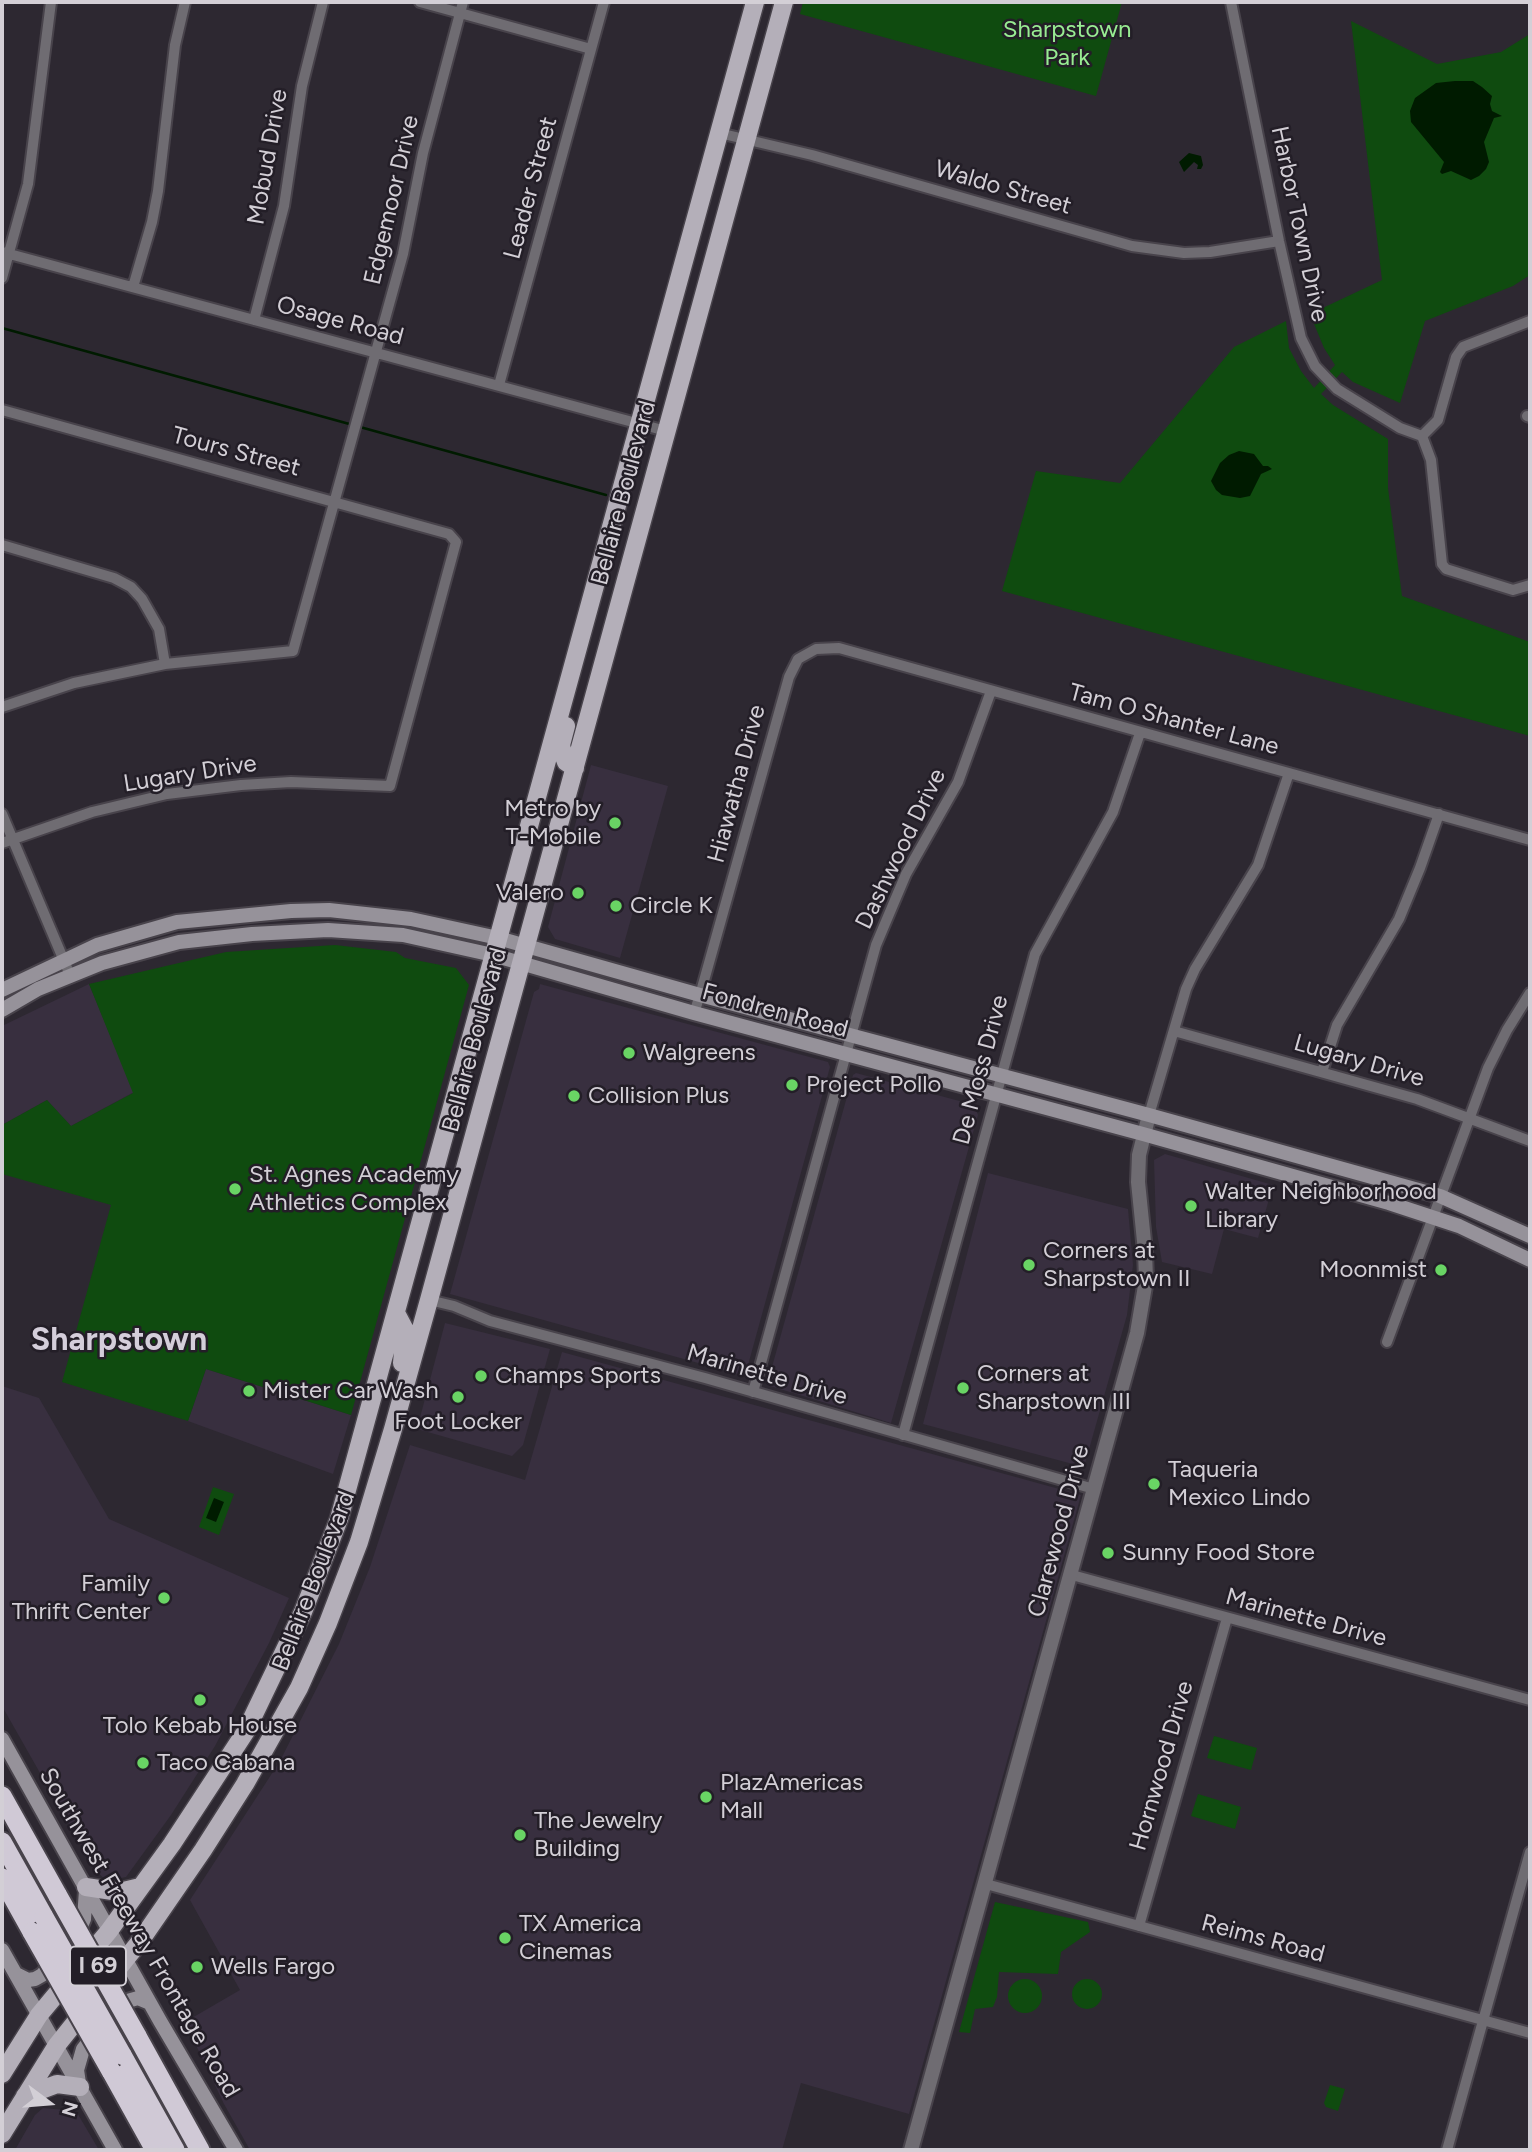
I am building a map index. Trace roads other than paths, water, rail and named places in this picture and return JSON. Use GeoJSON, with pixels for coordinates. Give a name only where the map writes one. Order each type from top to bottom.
{"type":"FeatureCollection","features":[{"type":"Feature","properties":{"kind":"highway","name":"I 69"},"geometry":{"type":"LineString","coordinates":[[2,1796],[200,2150]]}},
{"type":"Feature","properties":{"kind":"highway"},"geometry":{"type":"LineString","coordinates":[[2,1842],[38,1925]]}},
{"type":"Feature","properties":{"kind":"highway","name":"I 69"},"geometry":{"type":"LineString","coordinates":[[2,1878],[38,1925],[116,2063],[155,2150]]}},
{"type":"Feature","properties":{"kind":"highway"},"geometry":{"type":"LineString","coordinates":[[116,2063],[175,2150]]}},
{"type":"Feature","properties":{"kind":"main road","name":"Bellaire Boulevard"},"geometry":{"type":"LineString","coordinates":[[2,2074],[39,2015],[109,1931],[172,1844],[246,1731],[303,1612],[339,1519],[755,2]]}},
{"type":"Feature","properties":{"kind":"main road","name":"Bellaire Boulevard"},"geometry":{"type":"LineString","coordinates":[[2,2134],[57,2045],[126,1959],[246,1783],[299,1688],[328,1623],[359,1542],[429,1300],[784,2]]}},
{"type":"Feature","properties":{"kind":"main road"},"geometry":{"type":"LineString","coordinates":[[597,577],[625,584]]}},
{"type":"Feature","properties":{"kind":"main road"},"geometry":{"type":"LineString","coordinates":[[570,674],[572,699],[561,745],[566,762],[575,768]]}},
{"type":"Feature","properties":{"kind":"main road"},"geometry":{"type":"LineString","coordinates":[[328,930],[329,910]]}},
{"type":"Feature","properties":{"kind":"main road","name":"Fondren Road"},"geometry":{"type":"LineString","coordinates":[[2,990],[97,945],[177,922],[266,912],[329,910],[411,919],[524,955],[701,995],[1440,1196],[1530,1236]]}},
{"type":"Feature","properties":{"kind":"main road","name":"Fondren Road"},"geometry":{"type":"LineString","coordinates":[[2,1010],[38,989],[70,975],[142,950],[179,942],[252,934],[328,930],[403,935],[495,947]]}},
{"type":"Feature","properties":{"kind":"main road","name":"Fondren Road"},"geometry":{"type":"LineString","coordinates":[[524,955],[694,1013],[1143,1134],[1433,1216],[1530,1260]]}},
{"type":"Feature","properties":{"kind":"main road"},"geometry":{"type":"LineString","coordinates":[[426,1201],[428,1227],[416,1284],[420,1297],[429,1300]]}},
{"type":"Feature","properties":{"kind":"main road"},"geometry":{"type":"LineString","coordinates":[[396,1313],[405,1330],[401,1377],[405,1386]]}},
{"type":"Feature","properties":{"kind":"main road","name":"Southwest Freeway Frontage Road"},"geometry":{"type":"LineString","coordinates":[[2,1739],[236,2150]]}},
{"type":"Feature","properties":{"kind":"main road"},"geometry":{"type":"LineString","coordinates":[[16,1974],[28,1980],[42,1975],[78,1933],[84,1919],[86,1887],[119,1892],[140,1888]]}},
{"type":"Feature","properties":{"kind":"main road"},"geometry":{"type":"LineString","coordinates":[[2,1950],[115,2150]]}},
{"type":"Feature","properties":{"kind":"main road"},"geometry":{"type":"LineString","coordinates":[[80,2087],[77,2070],[83,2049],[98,2030],[124,2002],[138,1998],[150,2003]]}},
{"type":"Feature","properties":{"kind":"main road"},"geometry":{"type":"LineString","coordinates":[[25,2096],[57,2084],[80,2087]]}},
{"type":"Feature","properties":{"kind":"street"},"geometry":{"type":"LineString","coordinates":[[2,278],[5,253],[27,184],[51,2]]}},
{"type":"Feature","properties":{"kind":"street"},"geometry":{"type":"LineString","coordinates":[[133,287],[158,191],[175,45],[184,2]]}},
{"type":"Feature","properties":{"kind":"street","name":"Mobud Drive"},"geometry":{"type":"LineString","coordinates":[[254,320],[284,206],[302,86],[323,2]]}},
{"type":"Feature","properties":{"kind":"street"},"geometry":{"type":"LineString","coordinates":[[420,2],[462,7],[591,49]]}},
{"type":"Feature","properties":{"kind":"street","name":"Leader Street"},"geometry":{"type":"LineString","coordinates":[[499,385],[604,2]]}},
{"type":"Feature","properties":{"kind":"street","name":"Harbor Town Drive"},"geometry":{"type":"LineString","coordinates":[[1231,2],[1297,326],[1308,354],[1315,366],[1337,389],[1400,428],[1422,436]]}},
{"type":"Feature","properties":{"kind":"street","name":"Edgemoor Drive"},"geometry":{"type":"LineString","coordinates":[[165,664],[293,651],[403,254],[423,153],[462,7]]}},
{"type":"Feature","properties":{"kind":"street","name":"Waldo Street"},"geometry":{"type":"LineString","coordinates":[[719,133],[812,155],[1132,246],[1184,253],[1210,252],[1279,241]]}},
{"type":"Feature","properties":{"kind":"street","name":"Osage Road"},"geometry":{"type":"LineString","coordinates":[[5,253],[666,431]]}},
{"type":"Feature","properties":{"kind":"street"},"geometry":{"type":"LineString","coordinates":[[1530,321],[1463,347],[1456,357],[1435,425],[1422,436],[1431,460],[1442,564],[1446,569],[1513,590],[1530,585]]}},
{"type":"Feature","properties":{"kind":"street","name":"Tours Street"},"geometry":{"type":"LineString","coordinates":[[2,410],[449,534],[456,541],[390,786]]}},
{"type":"Feature","properties":{"kind":"street"},"geometry":{"type":"LineString","coordinates":[[2,545],[114,578],[131,587],[142,599],[159,629],[165,664],[74,683],[2,707]]}},
{"type":"Feature","properties":{"kind":"street","name":"Tam O Shanter Lane"},"geometry":{"type":"LineString","coordinates":[[807,652],[825,647],[838,648],[1530,840]]}},
{"type":"Feature","properties":{"kind":"street","name":"Hiawatha Drive"},"geometry":{"type":"LineString","coordinates":[[694,1013],[789,677],[798,659],[807,652]]}},
{"type":"Feature","properties":{"kind":"street","name":"Dashwood Drive"},"geometry":{"type":"LineString","coordinates":[[753,1392],[886,919],[906,874],[958,782],[991,691]]}},
{"type":"Feature","properties":{"kind":"street","name":"De Moss Drive"},"geometry":{"type":"LineString","coordinates":[[903,1435],[1035,954],[1113,812],[1140,733]]}},
{"type":"Feature","properties":{"kind":"street","name":"Clarewood Drive"},"geometry":{"type":"LineString","coordinates":[[911,2150],[1137,1333],[1146,1280],[1138,1182],[1143,1134],[1195,969],[1258,865],[1289,773]]}},
{"type":"Feature","properties":{"kind":"street","name":"Lugary Drive"},"geometry":{"type":"LineString","coordinates":[[7,841],[92,812],[167,794],[290,782],[390,786]]}},
{"type":"Feature","properties":{"kind":"street"},"geometry":{"type":"LineString","coordinates":[[2,814],[7,841],[70,975]]}},
{"type":"Feature","properties":{"kind":"street"},"geometry":{"type":"LineString","coordinates":[[1322,1072],[1337,1025],[1399,919],[1439,814]]}},
{"type":"Feature","properties":{"kind":"street"},"geometry":{"type":"LineString","coordinates":[[1387,1342],[1470,1117],[1498,1049],[1530,993]]}},
{"type":"Feature","properties":{"kind":"street","name":"Lugary Drive"},"geometry":{"type":"LineString","coordinates":[[1174,1031],[1417,1099],[1530,1141]]}},
{"type":"Feature","properties":{"kind":"street","name":"Marinette Drive"},"geometry":{"type":"LineString","coordinates":[[429,1300],[454,1306],[490,1321],[1094,1489]]}},
{"type":"Feature","properties":{"kind":"street","name":"Marinette Drive"},"geometry":{"type":"LineString","coordinates":[[1072,1575],[1530,1700]]}},
{"type":"Feature","properties":{"kind":"street","name":"Hornwood Drive"},"geometry":{"type":"LineString","coordinates":[[1139,1926],[1227,1618]]}},
{"type":"Feature","properties":{"kind":"street"},"geometry":{"type":"LineString","coordinates":[[1447,2150],[1530,1852]]}},
{"type":"Feature","properties":{"kind":"street","name":"Reims Road"},"geometry":{"type":"LineString","coordinates":[[986,1884],[1530,2033]]}},
{"type":"Feature","properties":{"kind":"waterway"},"geometry":{"type":"LineString","coordinates":[[2,328],[353,425]]}},
{"type":"Feature","properties":{"kind":"waterway"},"geometry":{"type":"LineString","coordinates":[[360,427],[606,495]]}},
{"type":"Feature","properties":{"kind":"place","name":"Metro by T-Mobile"},"geometry":{"type":"Point","coordinates":[615,823]}},
{"type":"Feature","properties":{"kind":"place","name":"Valero"},"geometry":{"type":"Point","coordinates":[578,893]}},
{"type":"Feature","properties":{"kind":"place","name":"Circle K"},"geometry":{"type":"Point","coordinates":[616,906]}},
{"type":"Feature","properties":{"kind":"place","name":"Walgreens"},"geometry":{"type":"Point","coordinates":[629,1053]}},
{"type":"Feature","properties":{"kind":"place","name":"Project Pollo"},"geometry":{"type":"Point","coordinates":[792,1085]}},
{"type":"Feature","properties":{"kind":"place","name":"Collision Plus"},"geometry":{"type":"Point","coordinates":[574,1096]}},
{"type":"Feature","properties":{"kind":"place","name":"St. Agnes Academy Athletics Complex"},"geometry":{"type":"Point","coordinates":[235,1189]}},
{"type":"Feature","properties":{"kind":"place","name":"Walter Neighborhood Library"},"geometry":{"type":"Point","coordinates":[1191,1206]}},
{"type":"Feature","properties":{"kind":"place","name":"Corners at Sharpstown II"},"geometry":{"type":"Point","coordinates":[1029,1265]}},
{"type":"Feature","properties":{"kind":"place","name":"Moonmist"},"geometry":{"type":"Point","coordinates":[1441,1270]}},
{"type":"Feature","properties":{"kind":"place","name":"Champs Sports"},"geometry":{"type":"Point","coordinates":[481,1376]}},
{"type":"Feature","properties":{"kind":"place","name":"Corners at Sharpstown III"},"geometry":{"type":"Point","coordinates":[963,1388]}},
{"type":"Feature","properties":{"kind":"place","name":"Mister Car Wash"},"geometry":{"type":"Point","coordinates":[249,1391]}},
{"type":"Feature","properties":{"kind":"place","name":"Foot Locker"},"geometry":{"type":"Point","coordinates":[458,1397]}},
{"type":"Feature","properties":{"kind":"place","name":"Taqueria Mexico Lindo"},"geometry":{"type":"Point","coordinates":[1154,1484]}},
{"type":"Feature","properties":{"kind":"place","name":"Sunny Food Store"},"geometry":{"type":"Point","coordinates":[1108,1553]}},
{"type":"Feature","properties":{"kind":"place","name":"Family Thrift Center"},"geometry":{"type":"Point","coordinates":[164,1598]}},
{"type":"Feature","properties":{"kind":"place","name":"Tolo Kebab House"},"geometry":{"type":"Point","coordinates":[200,1700]}},
{"type":"Feature","properties":{"kind":"place","name":"Taco Cabana"},"geometry":{"type":"Point","coordinates":[143,1763]}},
{"type":"Feature","properties":{"kind":"place","name":"PlazAmericas Mall"},"geometry":{"type":"Point","coordinates":[706,1797]}},
{"type":"Feature","properties":{"kind":"place","name":"The Jewelry Building"},"geometry":{"type":"Point","coordinates":[520,1835]}},
{"type":"Feature","properties":{"kind":"place","name":"TX America Cinemas"},"geometry":{"type":"Point","coordinates":[505,1938]}},
{"type":"Feature","properties":{"kind":"place","name":"Wells Fargo"},"geometry":{"type":"Point","coordinates":[197,1967]}},
{"type":"Feature","properties":{"kind":"district","name":"Sharpstown"},"geometry":{"type":"Point","coordinates":[119,1341]}},
{"type":"Feature","properties":{"kind":"park label","name":"Sharpstown Park"},"geometry":{"type":"Point","coordinates":[1067,44]}}]}
